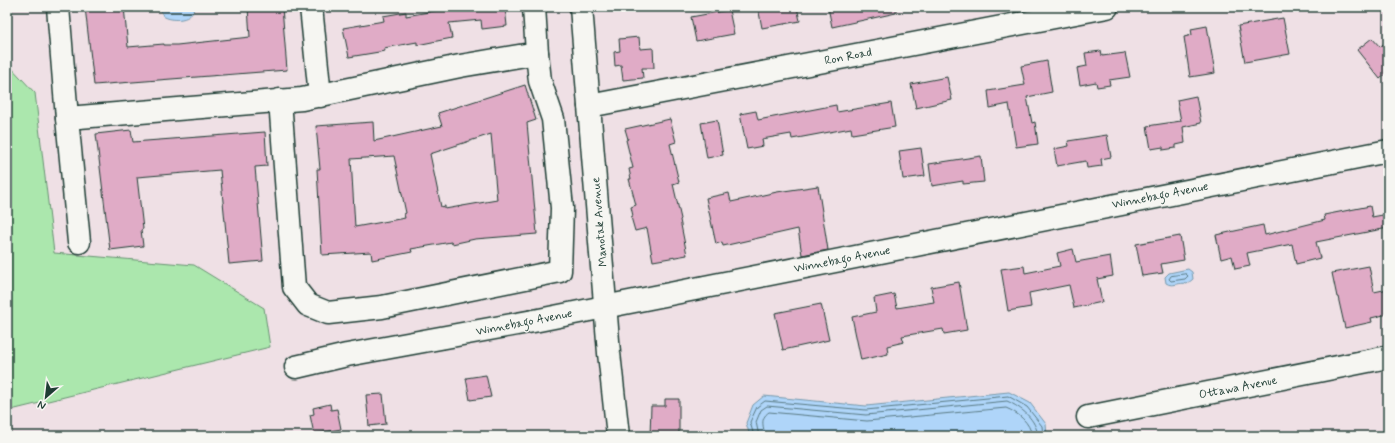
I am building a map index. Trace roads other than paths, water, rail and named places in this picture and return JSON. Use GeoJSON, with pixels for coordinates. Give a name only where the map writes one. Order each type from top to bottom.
{"type":"FeatureCollection","features":[{"type":"Feature","properties":{"kind":"street"},"geometry":{"type":"LineString","coordinates":[[58,7],[79,242]]}},
{"type":"Feature","properties":{"kind":"street"},"geometry":{"type":"LineString","coordinates":[[312,7],[320,96]]}},
{"type":"Feature","properties":{"kind":"street"},"geometry":{"type":"LineString","coordinates":[[280,100],[294,288],[308,305],[328,313],[382,308],[560,271],[562,208],[553,119],[540,81],[534,7]]}},
{"type":"Feature","properties":{"kind":"street","name":"Manotak Avenue"},"geometry":{"type":"LineString","coordinates":[[581,7],[618,436]]}},
{"type":"Feature","properties":{"kind":"street","name":"Ron Road"},"geometry":{"type":"LineString","coordinates":[[589,106],[1107,7]]}},
{"type":"Feature","properties":{"kind":"street"},"geometry":{"type":"LineString","coordinates":[[67,118],[302,99],[460,66],[537,53]]}},
{"type":"Feature","properties":{"kind":"street","name":"Winnebago Avenue"},"geometry":{"type":"LineString","coordinates":[[296,366],[347,355],[539,320],[1388,151]]}},
{"type":"Feature","properties":{"kind":"street","name":"Ottawa Avenue"},"geometry":{"type":"LineString","coordinates":[[1088,417],[1388,357]]}},
{"type":"Feature","properties":{"kind":"water"},"geometry":{"type":"Polygon","coordinates":[[[163,7],[194,7],[193,12],[187,18],[172,19],[163,16],[161,11],[163,7]]]}},
{"type":"Feature","properties":{"kind":"water"},"geometry":{"type":"Polygon","coordinates":[[[1188,269],[1192,272],[1193,279],[1187,284],[1182,283],[1171,285],[1166,283],[1165,277],[1169,273],[1188,269]]]}},
{"type":"Feature","properties":{"kind":"water"},"geometry":{"type":"Polygon","coordinates":[[[1009,392],[1030,403],[1046,424],[1047,436],[750,436],[746,423],[753,405],[764,396],[866,406],[1009,392]]]}}]}
